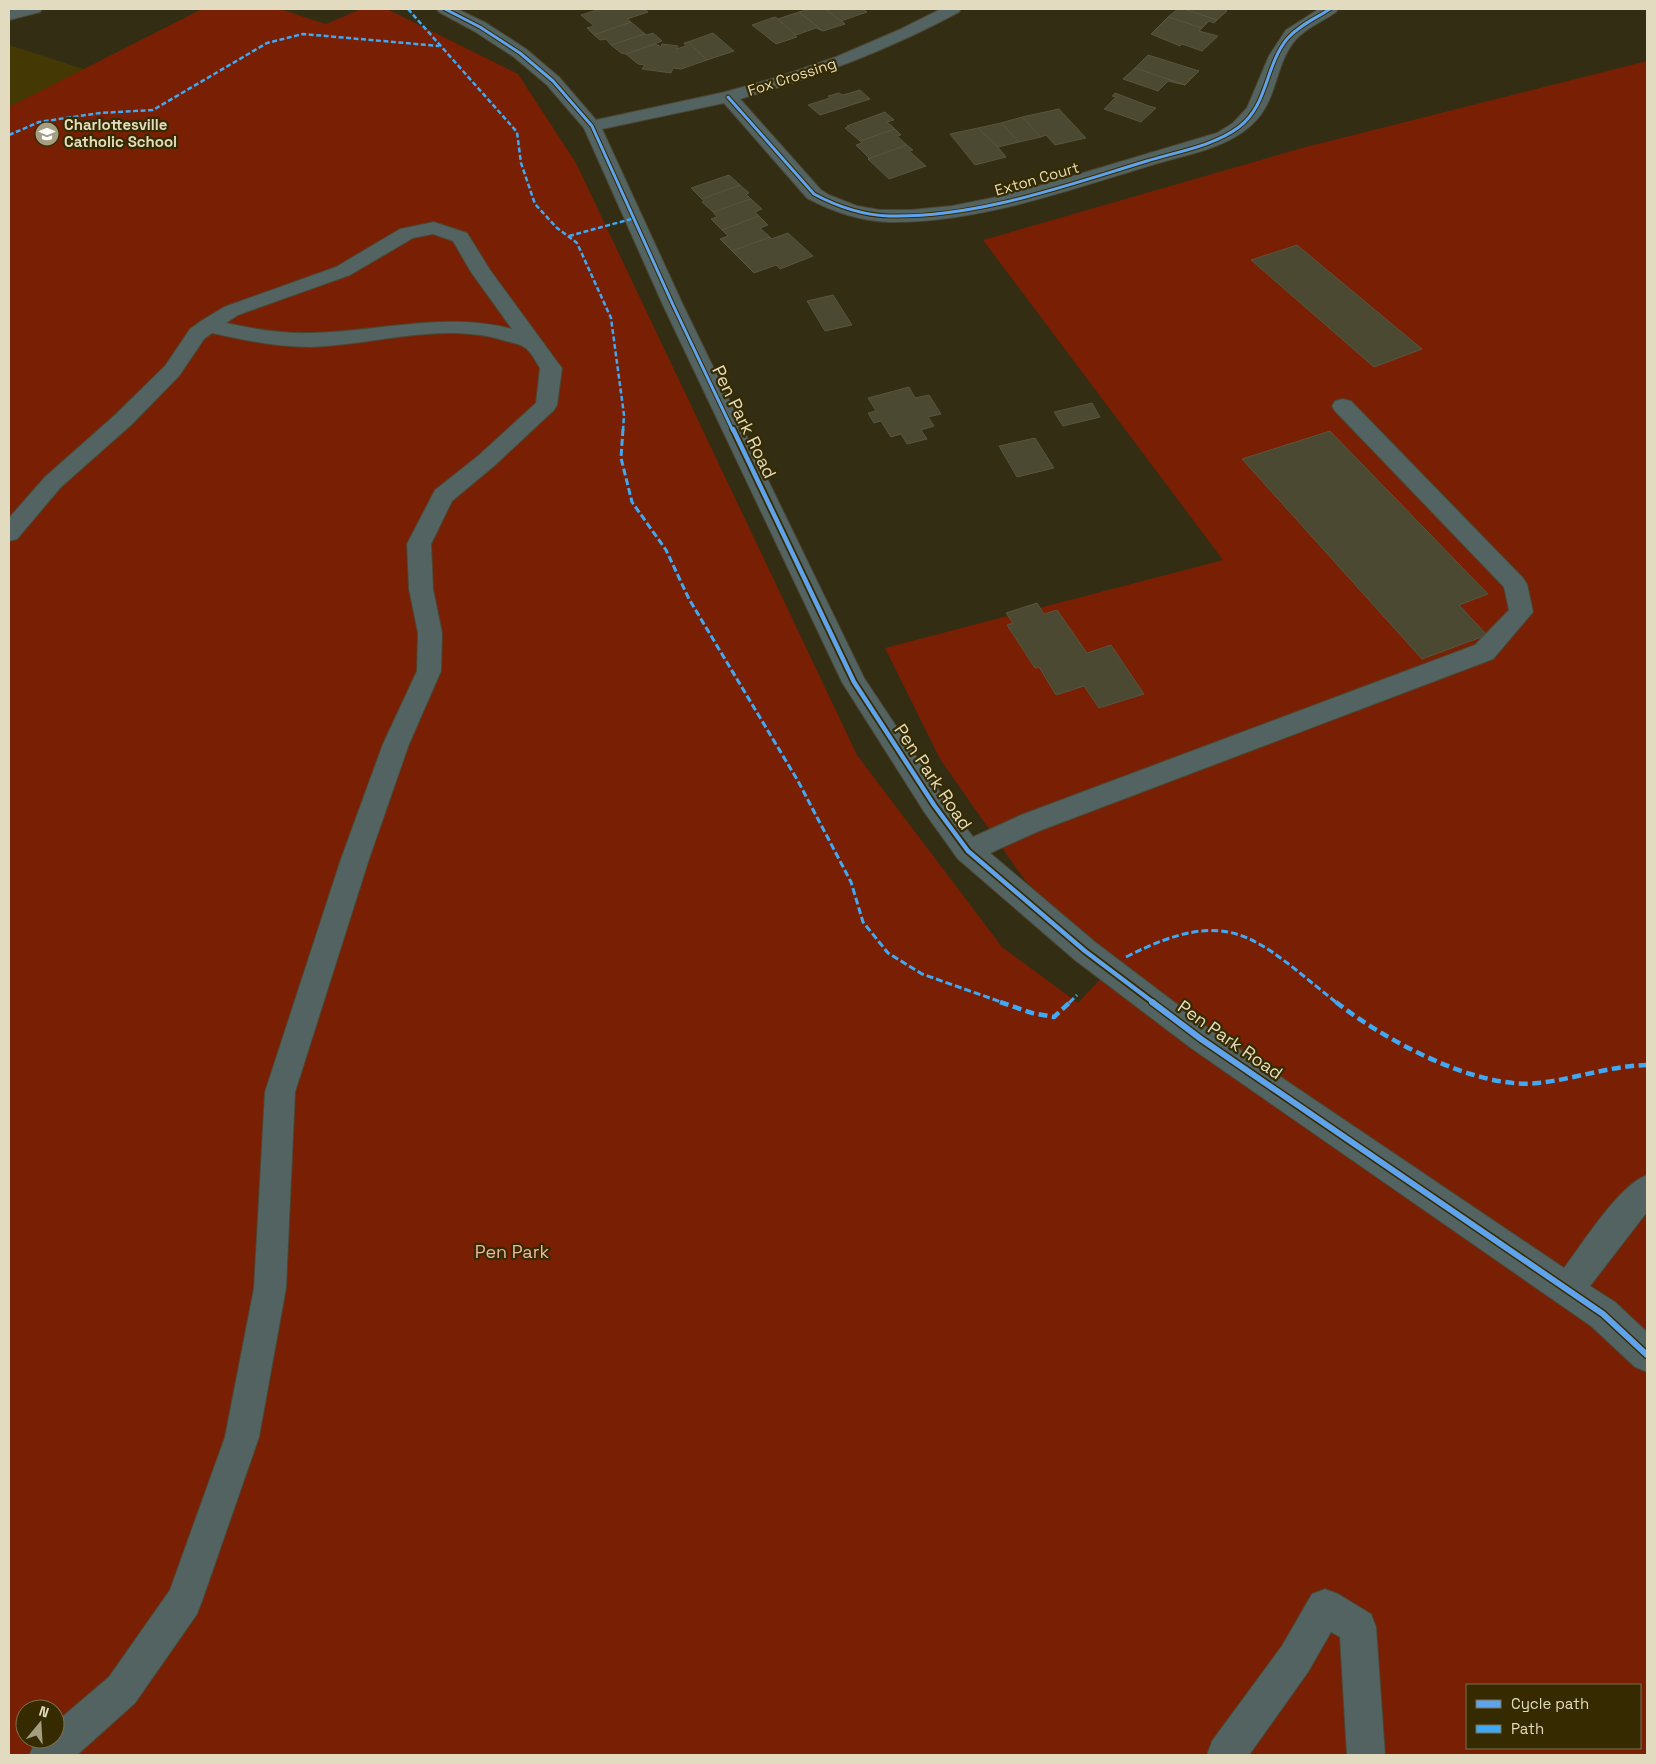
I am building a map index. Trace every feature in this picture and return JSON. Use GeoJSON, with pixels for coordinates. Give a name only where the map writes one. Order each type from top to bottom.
{"type":"FeatureCollection","features":[{"type":"Feature","properties":{"kind":"street"},"geometry":{"type":"LineString","coordinates":[[9,15],[34,9]]}},
{"type":"Feature","properties":{"kind":"street","name":"Pen Park Road"},"geometry":{"type":"LineString","coordinates":[[445,9],[480,27],[520,53],[553,81],[592,126],[673,305],[854,682],[934,805],[968,851],[1085,951],[1201,1039],[1603,1314],[1647,1355]]}},
{"type":"Feature","properties":{"kind":"street","name":"Fox Crossing"},"geometry":{"type":"LineString","coordinates":[[592,126],[728,97],[784,81],[842,61],[907,33],[953,9]]}},
{"type":"Feature","properties":{"kind":"street","name":"Exton Court"},"geometry":{"type":"LineString","coordinates":[[728,97],[814,194],[827,202],[858,212],[888,216],[921,216],[957,212],[1000,203],[1140,163],[1222,137],[1238,128],[1253,116],[1283,44],[1299,29],[1330,9]]}},
{"type":"Feature","properties":{"kind":"street"},"geometry":{"type":"LineString","coordinates":[[9,533],[53,482],[124,420],[172,371],[197,334],[231,311],[343,271],[407,233],[434,228],[460,237],[481,272],[551,368],[546,405],[486,461],[443,496],[419,544],[420,589],[430,633],[429,671],[396,744],[355,860],[280,1092],[270,1288],[242,1436],[184,1601],[122,1690],[48,1755]]}},
{"type":"Feature","properties":{"kind":"street"},"geometry":{"type":"LineString","coordinates":[[208,326],[284,340],[312,340],[435,327],[474,327],[511,334],[533,343]]}},
{"type":"Feature","properties":{"kind":"street"},"geometry":{"type":"LineString","coordinates":[[968,851],[1030,823],[1484,652],[1521,612],[1516,584],[1343,406]]}},
{"type":"Feature","properties":{"kind":"street"},"geometry":{"type":"LineString","coordinates":[[1567,1290],[1630,1207],[1647,1190]]}},
{"type":"Feature","properties":{"kind":"street"},"geometry":{"type":"LineString","coordinates":[[1226,1755],[1295,1659],[1325,1607],[1358,1627],[1366,1755]]}},
{"type":"Feature","properties":{"kind":"shaded area","name":"Charlottesville Catholic School"},"geometry":{"type":"Polygon","coordinates":[[[9,45],[162,94],[9,175],[9,45]]]}},
{"type":"Feature","properties":{"kind":"green space","name":"Pen Park"},"geometry":{"type":"Polygon","coordinates":[[[202,9],[280,9],[326,24],[361,9],[387,9],[518,74],[576,163],[857,755],[1002,947],[1078,1003],[1109,970],[1024,879],[940,759],[885,648],[1223,560],[983,240],[1302,148],[1647,61],[1647,1755],[9,1755],[9,107],[202,9]]]}},
{"type":"Feature","properties":{"kind":"building"},"geometry":{"type":"Polygon","coordinates":[[[600,9],[644,9],[648,12],[627,19],[631,22],[594,35],[587,28],[594,26],[581,15],[600,9]]]}},
{"type":"Feature","properties":{"kind":"building"},"geometry":{"type":"Polygon","coordinates":[[[809,9],[825,9],[845,24],[823,31],[799,12],[809,9]]]}},
{"type":"Feature","properties":{"kind":"building"},"geometry":{"type":"Polygon","coordinates":[[[825,9],[863,9],[867,12],[841,21],[825,9]]]}},
{"type":"Feature","properties":{"kind":"building"},"geometry":{"type":"Polygon","coordinates":[[[1178,9],[1184,9],[1217,20],[1214,23],[1209,21],[1202,28],[1168,17],[1178,9]]]}},
{"type":"Feature","properties":{"kind":"building"},"geometry":{"type":"Polygon","coordinates":[[[1184,9],[1222,9],[1227,11],[1217,20],[1184,9]]]}},
{"type":"Feature","properties":{"kind":"building"},"geometry":{"type":"Polygon","coordinates":[[[799,12],[823,31],[816,28],[796,35],[778,19],[799,12]]]}},
{"type":"Feature","properties":{"kind":"building"},"geometry":{"type":"Polygon","coordinates":[[[775,17],[797,37],[776,44],[752,25],[775,17]]]}},
{"type":"Feature","properties":{"kind":"building"},"geometry":{"type":"Polygon","coordinates":[[[1168,17],[1202,28],[1199,31],[1218,36],[1202,51],[1182,44],[1180,46],[1151,34],[1168,17]]]}},
{"type":"Feature","properties":{"kind":"building"},"geometry":{"type":"Polygon","coordinates":[[[631,22],[645,34],[611,45],[606,39],[600,40],[594,35],[631,22]]]}},
{"type":"Feature","properties":{"kind":"building"},"geometry":{"type":"Polygon","coordinates":[[[653,33],[662,41],[626,54],[621,53],[611,45],[645,34],[653,33]]]}},
{"type":"Feature","properties":{"kind":"building"},"geometry":{"type":"Polygon","coordinates":[[[713,33],[734,51],[707,60],[688,42],[713,33]]]}},
{"type":"Feature","properties":{"kind":"building"},"geometry":{"type":"Polygon","coordinates":[[[688,42],[707,60],[681,69],[673,68],[671,73],[642,69],[645,65],[638,64],[626,54],[656,44],[661,47],[662,44],[678,46],[676,49],[686,46],[684,43],[688,42]]]}},
{"type":"Feature","properties":{"kind":"building"},"geometry":{"type":"Polygon","coordinates":[[[1148,55],[1199,71],[1185,85],[1135,68],[1148,55]]]}},
{"type":"Feature","properties":{"kind":"building"},"geometry":{"type":"Polygon","coordinates":[[[1135,68],[1185,85],[1168,81],[1158,91],[1123,79],[1135,68]]]}},
{"type":"Feature","properties":{"kind":"building"},"geometry":{"type":"Polygon","coordinates":[[[860,90],[870,99],[820,115],[808,105],[830,98],[828,96],[839,93],[843,95],[860,90]]]}},
{"type":"Feature","properties":{"kind":"building"},"geometry":{"type":"Polygon","coordinates":[[[1115,93],[1156,108],[1141,122],[1104,109],[1116,97],[1112,96],[1115,93]]]}},
{"type":"Feature","properties":{"kind":"building"},"geometry":{"type":"Polygon","coordinates":[[[1059,109],[1086,138],[1055,145],[1046,135],[1041,137],[1022,117],[1059,109]]]}},
{"type":"Feature","properties":{"kind":"building"},"geometry":{"type":"Polygon","coordinates":[[[885,112],[894,120],[887,122],[895,129],[860,141],[845,128],[849,127],[847,126],[885,112]]]}},
{"type":"Feature","properties":{"kind":"building"},"geometry":{"type":"Polygon","coordinates":[[[1022,117],[1041,137],[1019,142],[1001,123],[1022,117]]]}},
{"type":"Feature","properties":{"kind":"building"},"geometry":{"type":"Polygon","coordinates":[[[1001,123],[1019,142],[998,147],[978,128],[1001,123]]]}},
{"type":"Feature","properties":{"kind":"building"},"geometry":{"type":"Polygon","coordinates":[[[978,128],[1006,157],[975,165],[950,134],[978,128]]]}},
{"type":"Feature","properties":{"kind":"building"},"geometry":{"type":"Polygon","coordinates":[[[895,129],[901,135],[897,136],[907,145],[868,159],[856,145],[862,143],[860,141],[895,129]]]}},
{"type":"Feature","properties":{"kind":"building"},"geometry":{"type":"Polygon","coordinates":[[[907,145],[913,150],[909,151],[926,166],[889,179],[868,159],[907,145]]]}},
{"type":"Feature","properties":{"kind":"building"},"geometry":{"type":"Polygon","coordinates":[[[729,175],[740,185],[702,199],[691,188],[729,175]]]}},
{"type":"Feature","properties":{"kind":"building"},"geometry":{"type":"Polygon","coordinates":[[[740,185],[749,193],[746,194],[751,199],[713,212],[702,202],[704,201],[702,199],[740,185]]]}},
{"type":"Feature","properties":{"kind":"building"},"geometry":{"type":"Polygon","coordinates":[[[751,199],[762,209],[755,212],[759,216],[722,230],[711,219],[717,217],[713,212],[751,199]]]}},
{"type":"Feature","properties":{"kind":"building"},"geometry":{"type":"Polygon","coordinates":[[[759,216],[768,225],[760,228],[770,237],[732,251],[720,239],[728,236],[722,230],[759,216]]]}},
{"type":"Feature","properties":{"kind":"building"},"geometry":{"type":"Polygon","coordinates":[[[788,233],[813,256],[780,269],[776,265],[754,273],[732,251],[770,237],[771,239],[788,233]]]}},
{"type":"Feature","properties":{"kind":"building"},"geometry":{"type":"Polygon","coordinates":[[[1297,245],[1422,349],[1374,367],[1251,260],[1297,245]]]}},
{"type":"Feature","properties":{"kind":"building"},"geometry":{"type":"Polygon","coordinates":[[[833,295],[852,325],[825,331],[807,301],[833,295]]]}},
{"type":"Feature","properties":{"kind":"building"},"geometry":{"type":"Polygon","coordinates":[[[909,387],[915,398],[929,395],[941,414],[928,417],[934,426],[921,430],[927,439],[907,444],[901,434],[891,437],[881,421],[874,423],[868,413],[876,411],[868,398],[909,387]]]}},
{"type":"Feature","properties":{"kind":"building"},"geometry":{"type":"Polygon","coordinates":[[[1092,403],[1100,417],[1063,426],[1054,412],[1092,403]]]}},
{"type":"Feature","properties":{"kind":"building"},"geometry":{"type":"Polygon","coordinates":[[[1330,431],[1488,594],[1459,605],[1487,635],[1422,659],[1242,459],[1330,431]]]}},
{"type":"Feature","properties":{"kind":"building"},"geometry":{"type":"Polygon","coordinates":[[[1035,438],[1054,468],[1017,477],[999,446],[1035,438]]]}},
{"type":"Feature","properties":{"kind":"building"},"geometry":{"type":"Polygon","coordinates":[[[1037,603],[1044,614],[1057,610],[1087,653],[1111,645],[1144,694],[1099,708],[1084,686],[1056,695],[1039,667],[1035,668],[1007,625],[1013,623],[1006,613],[1037,603]]]}},
{"type":"Feature","properties":{"kind":"marked path"},"geometry":{"type":"LineString","coordinates":[[408,9],[517,132],[521,163],[535,204],[557,228],[577,243],[611,318],[624,415],[621,458],[632,502],[666,550],[689,599],[798,781],[851,882],[863,922],[888,953],[922,974],[1032,1013],[1054,1017],[1077,995]]}},
{"type":"Feature","properties":{"kind":"marked path"},"geometry":{"type":"LineString","coordinates":[[9,135],[39,122],[100,113],[153,110],[267,43],[303,34],[439,46]]}},
{"type":"Feature","properties":{"kind":"marked path"},"geometry":{"type":"LineString","coordinates":[[569,236],[635,218]]}},
{"type":"Feature","properties":{"kind":"marked path"},"geometry":{"type":"LineString","coordinates":[[1126,957],[1174,936],[1199,931],[1227,931],[1242,935],[1273,951],[1345,1009],[1380,1032],[1422,1054],[1486,1078],[1517,1084],[1528,1084],[1549,1082],[1612,1068],[1647,1065]]}},
{"type":"Feature","properties":{"kind":"cycle path"},"geometry":{"type":"LineString","coordinates":[[445,9],[480,27],[520,53],[553,81],[592,126],[673,305],[854,682],[934,805],[968,851],[1085,951],[1201,1039],[1603,1314],[1647,1355]]}},
{"type":"Feature","properties":{"kind":"cycle path"},"geometry":{"type":"LineString","coordinates":[[728,97],[814,194],[841,207],[880,216],[932,215],[992,204],[1053,188],[1205,143],[1231,132],[1248,119],[1255,110],[1287,39],[1298,29],[1330,9]]}},
{"type":"Feature","properties":{"kind":"place","name":"Charlottesville Catholic School"},"geometry":{"type":"Point","coordinates":[47,134]}}]}
